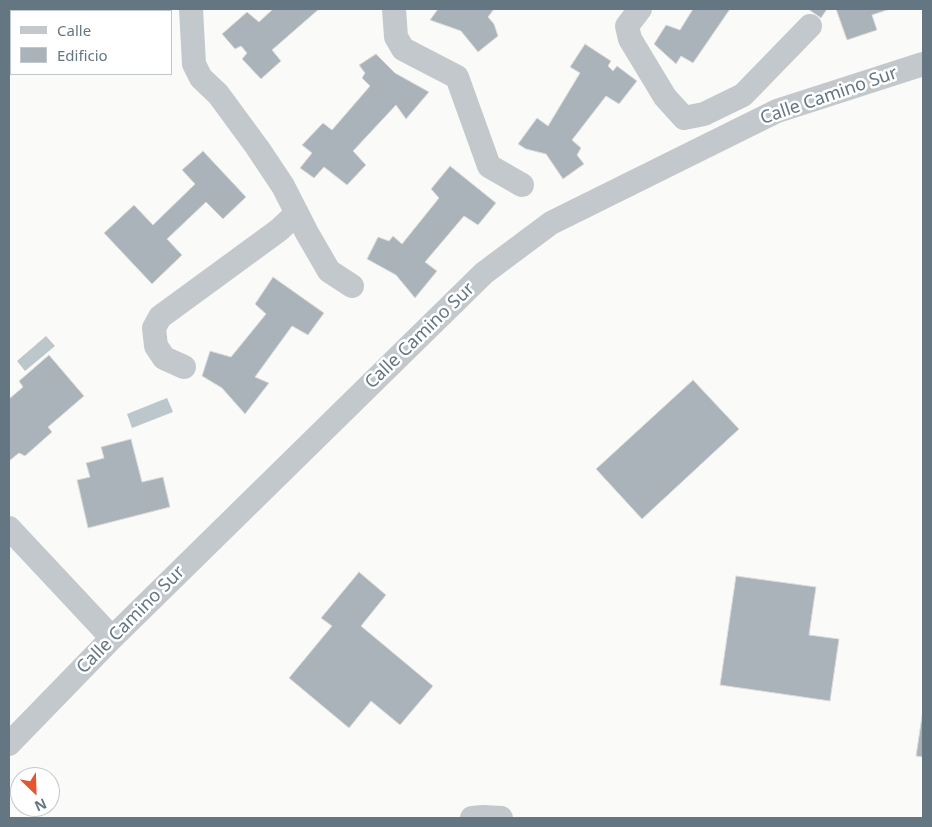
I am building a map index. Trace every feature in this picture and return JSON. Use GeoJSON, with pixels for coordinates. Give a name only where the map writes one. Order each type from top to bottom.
{"type":"FeatureCollection","features":[{"type":"Feature","properties":{"kind":"street"},"geometry":{"type":"LineString","coordinates":[[191,9],[194,64],[201,78],[218,94],[283,186],[329,271],[352,286]]}},
{"type":"Feature","properties":{"kind":"street"},"geometry":{"type":"LineString","coordinates":[[394,9],[396,36],[403,49],[457,76],[489,166],[522,185]]}},
{"type":"Feature","properties":{"kind":"street"},"geometry":{"type":"LineString","coordinates":[[640,9],[627,26],[630,38],[665,97],[684,118],[704,114],[743,95],[810,26]]}},
{"type":"Feature","properties":{"kind":"street","name":"Calle Camino Sur"},"geometry":{"type":"LineString","coordinates":[[9,744],[112,638],[484,273],[551,223],[777,111],[923,64]]}},
{"type":"Feature","properties":{"kind":"street"},"geometry":{"type":"LineString","coordinates":[[184,367],[164,358],[156,346],[154,328],[160,316],[279,230],[297,213]]}},
{"type":"Feature","properties":{"kind":"street"},"geometry":{"type":"LineString","coordinates":[[9,528],[112,638]]}},
{"type":"Feature","properties":{"kind":"street"},"geometry":{"type":"LineString","coordinates":[[472,818],[501,818]]}},
{"type":"Feature","properties":{"kind":"shaded area"},"geometry":{"type":"Polygon","coordinates":[[[46,336],[55,346],[25,371],[17,361],[46,336]]]}},
{"type":"Feature","properties":{"kind":"shaded area"},"geometry":{"type":"Polygon","coordinates":[[[167,398],[173,412],[132,428],[127,414],[167,398]]]}},
{"type":"Feature","properties":{"kind":"building"},"geometry":{"type":"Polygon","coordinates":[[[273,9],[319,9],[272,50],[281,61],[261,79],[242,59],[247,53],[241,46],[235,49],[222,34],[247,12],[259,22],[273,9]]]}},
{"type":"Feature","properties":{"kind":"building"},"geometry":{"type":"Polygon","coordinates":[[[438,9],[494,9],[488,17],[494,24],[498,36],[478,52],[461,31],[430,20],[438,9]]]}},
{"type":"Feature","properties":{"kind":"building"},"geometry":{"type":"Polygon","coordinates":[[[693,9],[730,9],[693,63],[681,56],[676,64],[654,44],[666,25],[680,30],[693,9]]]}},
{"type":"Feature","properties":{"kind":"building"},"geometry":{"type":"Polygon","coordinates":[[[808,9],[827,9],[821,18],[808,9]]]}},
{"type":"Feature","properties":{"kind":"building"},"geometry":{"type":"Polygon","coordinates":[[[836,9],[890,9],[872,15],[877,30],[847,40],[836,9]]]}},
{"type":"Feature","properties":{"kind":"building"},"geometry":{"type":"Polygon","coordinates":[[[585,44],[611,61],[608,66],[613,71],[617,66],[637,81],[619,104],[606,96],[572,140],[581,148],[577,155],[584,164],[563,179],[546,154],[526,149],[518,144],[537,118],[548,126],[580,73],[570,67],[585,44]]]}},
{"type":"Feature","properties":{"kind":"building"},"geometry":{"type":"Polygon","coordinates":[[[376,54],[395,73],[429,92],[406,119],[396,105],[353,151],[366,165],[347,185],[324,167],[314,178],[300,168],[312,153],[302,145],[323,123],[332,130],[370,86],[362,78],[365,73],[359,65],[376,54]]]}},
{"type":"Feature","properties":{"kind":"building"},"geometry":{"type":"Polygon","coordinates":[[[203,151],[246,197],[223,219],[206,202],[167,239],[182,255],[152,284],[104,233],[134,205],[153,225],[195,184],[182,170],[203,151]]]}},
{"type":"Feature","properties":{"kind":"building"},"geometry":{"type":"Polygon","coordinates":[[[450,166],[496,203],[478,225],[464,216],[425,262],[437,271],[415,298],[396,275],[367,259],[378,237],[389,241],[393,236],[402,244],[439,198],[431,189],[450,166]]]}},
{"type":"Feature","properties":{"kind":"building"},"geometry":{"type":"Polygon","coordinates":[[[273,277],[324,313],[308,335],[292,326],[255,377],[269,383],[245,414],[222,388],[202,376],[210,351],[231,357],[266,314],[255,304],[273,277]]]}},
{"type":"Feature","properties":{"kind":"building"},"geometry":{"type":"Polygon","coordinates":[[[49,355],[84,396],[48,427],[52,432],[25,456],[19,453],[9,461],[9,399],[23,387],[19,381],[49,355]]]}},
{"type":"Feature","properties":{"kind":"building"},"geometry":{"type":"Polygon","coordinates":[[[693,380],[739,429],[642,519],[596,469],[693,380]]]}},
{"type":"Feature","properties":{"kind":"building"},"geometry":{"type":"Polygon","coordinates":[[[131,439],[142,482],[163,477],[170,507],[88,528],[77,480],[90,477],[86,463],[104,458],[101,447],[131,439]]]}},
{"type":"Feature","properties":{"kind":"building"},"geometry":{"type":"Polygon","coordinates":[[[359,572],[386,595],[361,626],[433,686],[400,725],[371,701],[349,728],[289,678],[332,626],[321,618],[359,572]]]}},
{"type":"Feature","properties":{"kind":"building"},"geometry":{"type":"Polygon","coordinates":[[[736,576],[816,587],[809,635],[839,639],[830,701],[720,685],[736,576]]]}},
{"type":"Feature","properties":{"kind":"building"},"geometry":{"type":"Polygon","coordinates":[[[923,710],[923,757],[916,756],[923,710]]]}}]}
